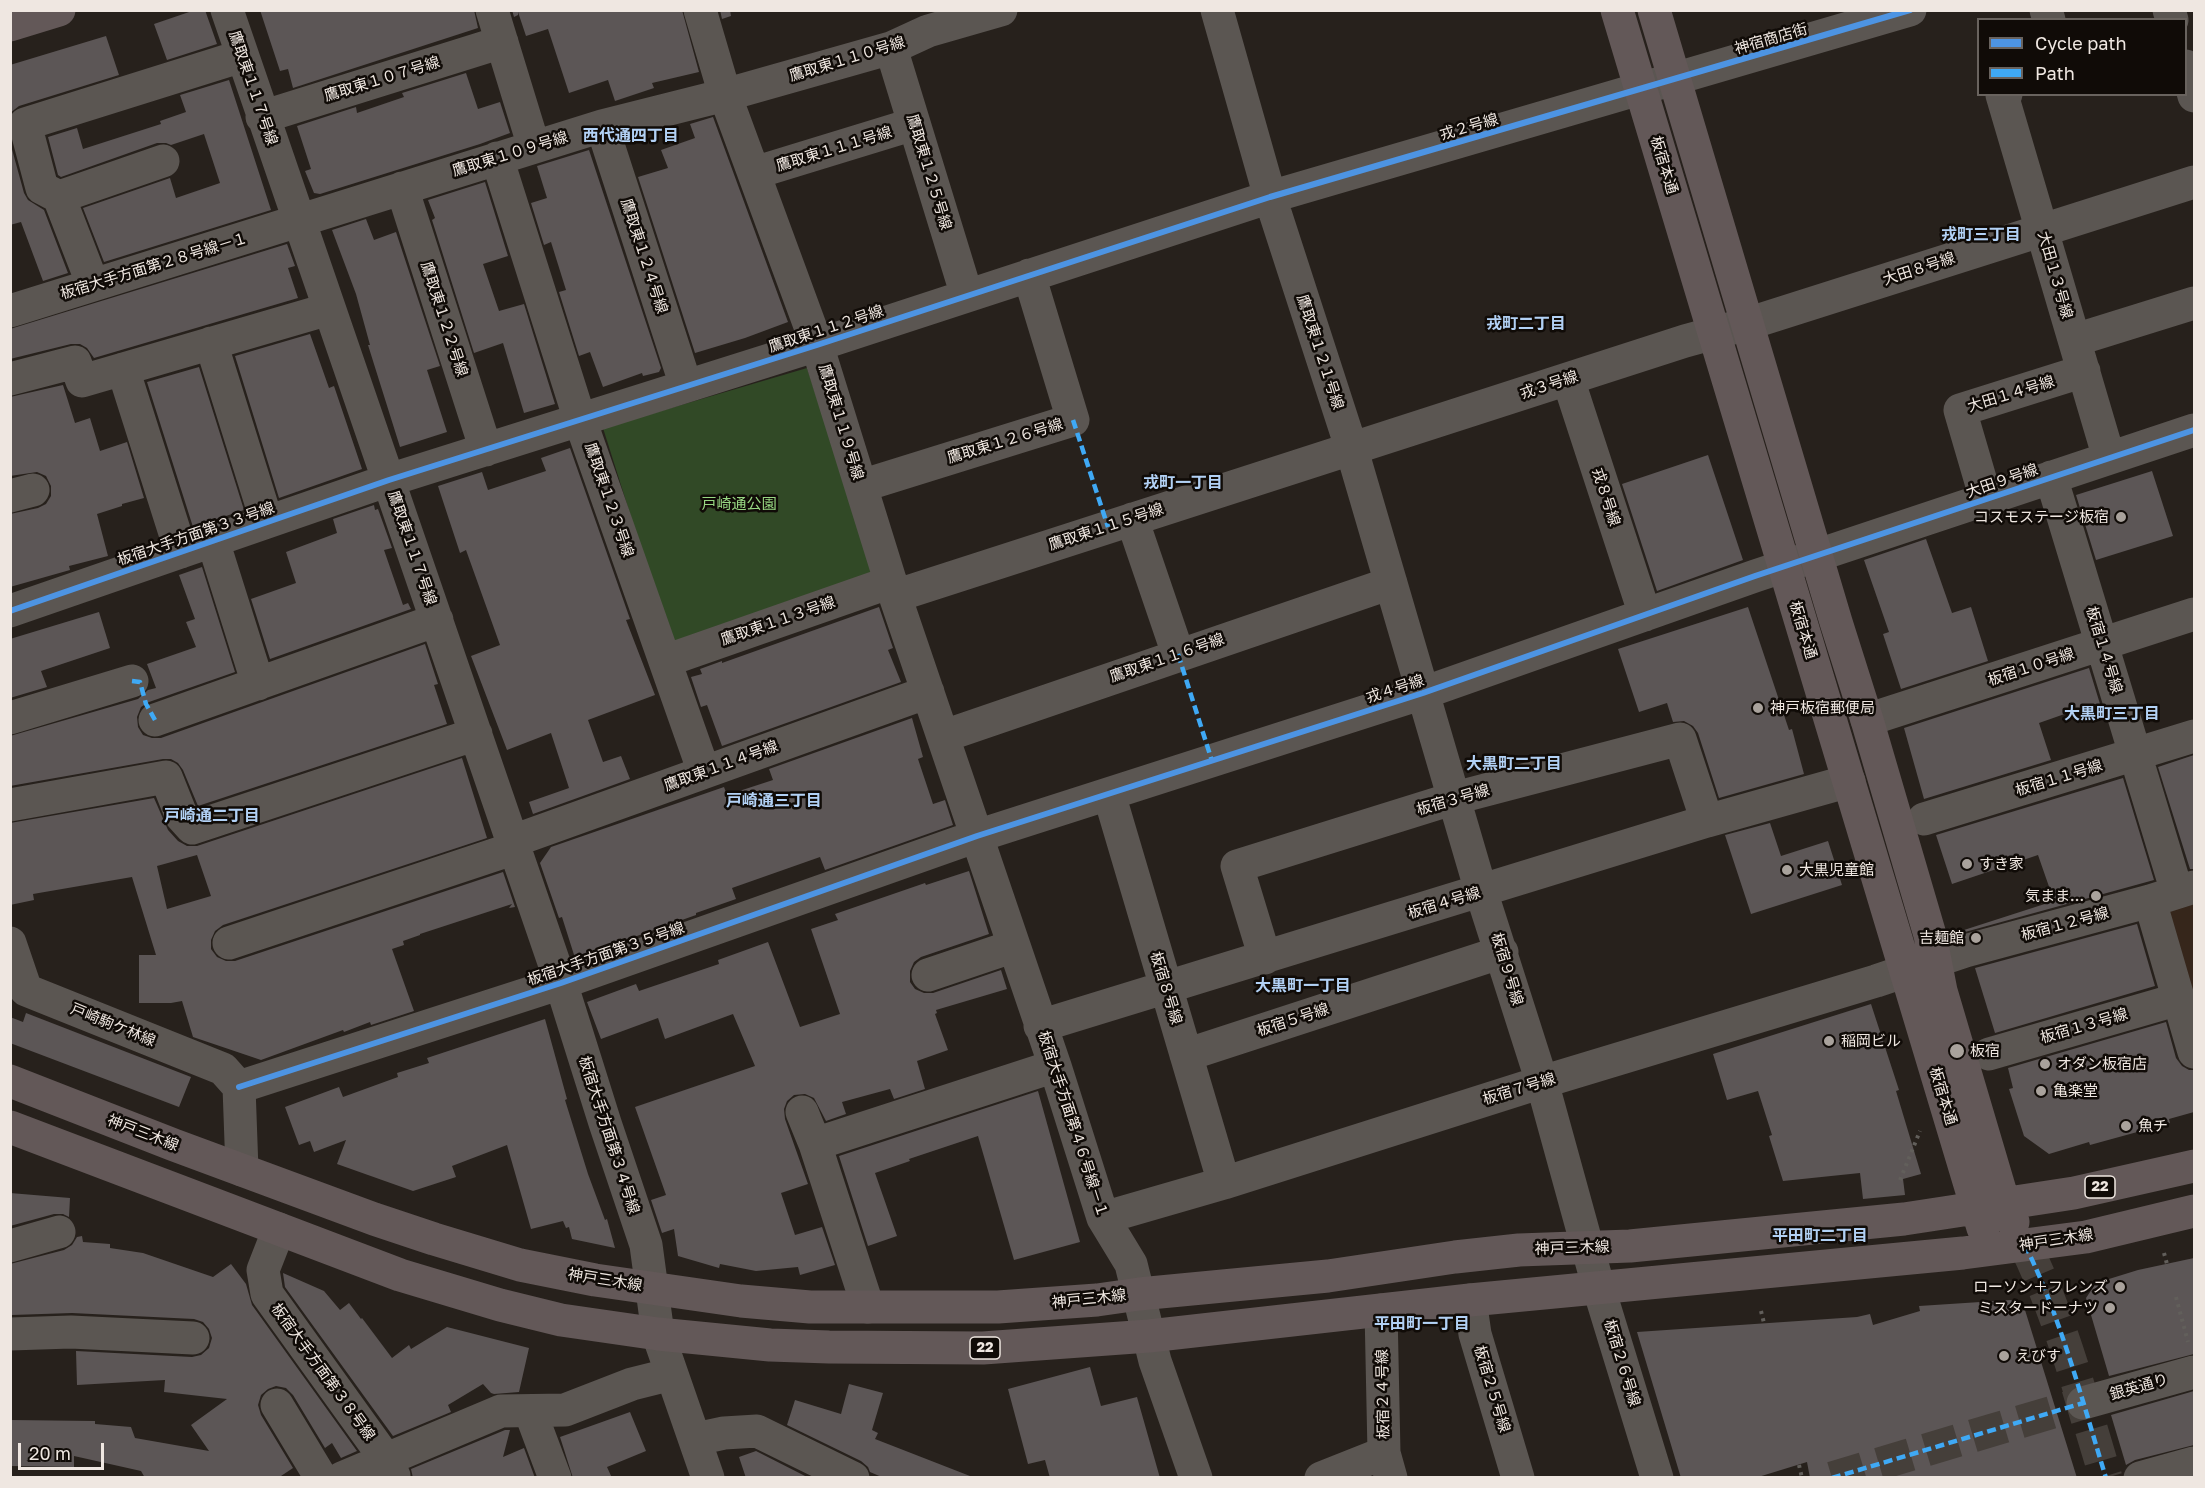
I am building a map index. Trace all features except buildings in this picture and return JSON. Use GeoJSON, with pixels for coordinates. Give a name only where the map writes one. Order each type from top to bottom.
{"type":"FeatureCollection","features":[{"type":"Feature","properties":{"kind":"main road"},"geometry":{"type":"LineString","coordinates":[[10,26],[59,10]]}},
{"type":"Feature","properties":{"kind":"main road","name":"板宿本通"},"geometry":{"type":"LineString","coordinates":[[1617,10],[1849,781],[1920,966],[1941,991],[1991,1206],[1990,1250]]}},
{"type":"Feature","properties":{"kind":"main road","name":"板宿本通"},"geometry":{"type":"LineString","coordinates":[[1654,10],[1930,935],[1920,966]]}},
{"type":"Feature","properties":{"kind":"main road","name":"神戸三木線"},"geometry":{"type":"LineString","coordinates":[[10,1081],[374,1219],[520,1265],[579,1277],[750,1302],[810,1306],[998,1307],[1097,1300],[1328,1276],[1519,1250],[1630,1246],[1904,1219],[2074,1193],[2194,1166]]}},
{"type":"Feature","properties":{"kind":"main road","name":"神戸三木線"},"geometry":{"type":"LineString","coordinates":[[10,1127],[279,1229],[459,1294],[561,1320],[658,1334],[770,1345],[899,1349],[983,1348],[1149,1336],[1470,1300],[1990,1250],[2086,1237],[2194,1211]]}},
{"type":"Feature","properties":{"kind":"main road","name":"板宿本通"},"geometry":{"type":"LineString","coordinates":[[1991,1206],[2025,1245]]}},
{"type":"Feature","properties":{"kind":"street","name":"鷹取東１１７号線"},"geometry":{"type":"LineString","coordinates":[[227,10],[561,983]]}},
{"type":"Feature","properties":{"kind":"street"},"geometry":{"type":"LineString","coordinates":[[492,10],[534,147]]}},
{"type":"Feature","properties":{"kind":"street","name":"鷹取東１１９号線"},"geometry":{"type":"LineString","coordinates":[[700,10],[725,95],[817,345],[893,589],[978,836]]}},
{"type":"Feature","properties":{"kind":"street","name":"鷹取東１１０号線"},"geometry":{"type":"LineString","coordinates":[[725,95],[891,48],[925,21],[1001,10]]}},
{"type":"Feature","properties":{"kind":"street","name":"鷹取東１２１号線"},"geometry":{"type":"LineString","coordinates":[[1217,10],[1270,197],[1351,447],[1423,693]]}},
{"type":"Feature","properties":{"kind":"street","name":"神宿商店街"},"geometry":{"type":"LineString","coordinates":[[1674,80],[1910,10]]}},
{"type":"Feature","properties":{"kind":"street","name":"鷹取東１０７号線"},"geometry":{"type":"LineString","coordinates":[[262,117],[502,42]]}},
{"type":"Feature","properties":{"kind":"street","name":"鷹取東１２５号線"},"geometry":{"type":"LineString","coordinates":[[891,48],[967,296]]}},
{"type":"Feature","properties":{"kind":"street"},"geometry":{"type":"LineString","coordinates":[[93,285],[59,197],[42,188],[25,124],[242,56]]}},
{"type":"Feature","properties":{"kind":"street"},"geometry":{"type":"LineString","coordinates":[[2187,70],[2194,96]]}},
{"type":"Feature","properties":{"kind":"street","name":"戎２号線"},"geometry":{"type":"LineString","coordinates":[[1270,197],[1674,80]]}},
{"type":"Feature","properties":{"kind":"street","name":"鷹取東１０９号線"},"geometry":{"type":"LineString","coordinates":[[298,221],[602,126],[725,95]]}},
{"type":"Feature","properties":{"kind":"street","name":"大田１３号線"},"geometry":{"type":"LineString","coordinates":[[2002,96],[2109,458]]}},
{"type":"Feature","properties":{"kind":"street","name":"鷹取東１１１号線"},"geometry":{"type":"LineString","coordinates":[[754,173],[914,124]]}},
{"type":"Feature","properties":{"kind":"street","name":"鷹取東１２４号線"},"geometry":{"type":"LineString","coordinates":[[602,126],[686,386]]}},
{"type":"Feature","properties":{"kind":"street","name":"鷹取東１２３号線"},"geometry":{"type":"LineString","coordinates":[[497,158],[580,420],[704,772]]}},
{"type":"Feature","properties":{"kind":"street"},"geometry":{"type":"LineString","coordinates":[[59,197],[163,161]]}},
{"type":"Feature","properties":{"kind":"street","name":"大田８号線"},"geometry":{"type":"LineString","coordinates":[[1747,324],[2194,182]]}},
{"type":"Feature","properties":{"kind":"street","name":"鷹取東１２２号線"},"geometry":{"type":"LineString","coordinates":[[402,188],[486,450]]}},
{"type":"Feature","properties":{"kind":"street","name":"鷹取東１１２号線"},"geometry":{"type":"LineString","coordinates":[[388,480],[817,345],[1270,197]]}},
{"type":"Feature","properties":{"kind":"street","name":"板宿大手方面第２８号線－１"},"geometry":{"type":"LineString","coordinates":[[10,311],[298,221]]}},
{"type":"Feature","properties":{"kind":"street","name":"鷹取東１２６号線"},"geometry":{"type":"LineString","coordinates":[[861,486],[1073,420],[1029,276]]}},
{"type":"Feature","properties":{"kind":"street"},"geometry":{"type":"LineString","coordinates":[[2074,340],[2194,303]]}},
{"type":"Feature","properties":{"kind":"street"},"geometry":{"type":"LineString","coordinates":[[10,379],[75,362],[82,381],[329,309]]}},
{"type":"Feature","properties":{"kind":"street","name":"戎３号線"},"geometry":{"type":"LineString","coordinates":[[1351,447],[1714,332],[1747,324]]}},
{"type":"Feature","properties":{"kind":"street"},"geometry":{"type":"LineString","coordinates":[[211,343],[267,522]]}},
{"type":"Feature","properties":{"kind":"street"},"geometry":{"type":"LineString","coordinates":[[123,369],[181,552]]}},
{"type":"Feature","properties":{"kind":"street","name":"大田１４号線"},"geometry":{"type":"LineString","coordinates":[[1986,499],[1960,410],[2084,371]]}},
{"type":"Feature","properties":{"kind":"street","name":"戎８号線"},"geometry":{"type":"LineString","coordinates":[[1568,379],[1644,615]]}},
{"type":"Feature","properties":{"kind":"street","name":"大田９号線"},"geometry":{"type":"LineString","coordinates":[[1817,556],[2194,430]]}},
{"type":"Feature","properties":{"kind":"street","name":"鷹取東１１５号線"},"geometry":{"type":"LineString","coordinates":[[893,589],[1132,519],[1351,447]]}},
{"type":"Feature","properties":{"kind":"street","name":"板宿１４号線"},"geometry":{"type":"LineString","coordinates":[[2051,477],[2136,754],[2174,893],[2179,999],[2194,1052]]}},
{"type":"Feature","properties":{"kind":"street","name":"板宿大手方面第３３号線"},"geometry":{"type":"LineString","coordinates":[[10,611],[388,480]]}},
{"type":"Feature","properties":{"kind":"street"},"geometry":{"type":"LineString","coordinates":[[1132,519],[1178,654]]}},
{"type":"Feature","properties":{"kind":"street"},"geometry":{"type":"LineString","coordinates":[[213,541],[258,684]]}},
{"type":"Feature","properties":{"kind":"street","name":"戎４号線"},"geometry":{"type":"LineString","coordinates":[[978,836],[1423,693],[1817,556]]}},
{"type":"Feature","properties":{"kind":"street","name":"鷹取東１１６号線"},"geometry":{"type":"LineString","coordinates":[[944,736],[1178,654],[1391,583]]}},
{"type":"Feature","properties":{"kind":"street","name":"鷹取東１１３号線"},"geometry":{"type":"LineString","coordinates":[[665,661],[893,589]]}},
{"type":"Feature","properties":{"kind":"street","name":"板宿１０号線"},"geometry":{"type":"LineString","coordinates":[[1867,720],[2194,614]]}},
{"type":"Feature","properties":{"kind":"street"},"geometry":{"type":"LineString","coordinates":[[155,720],[437,620]]}},
{"type":"Feature","properties":{"kind":"street"},"geometry":{"type":"LineString","coordinates":[[10,718],[132,681]]}},
{"type":"Feature","properties":{"kind":"street","name":"鷹取東１１４号線"},"geometry":{"type":"LineString","coordinates":[[229,943],[514,844],[704,772],[928,692]]}},
{"type":"Feature","properties":{"kind":"street","name":"板宿９号線"},"geometry":{"type":"LineString","coordinates":[[1423,693],[1481,891],[1542,1082],[1587,1248]]}},
{"type":"Feature","properties":{"kind":"street"},"geometry":{"type":"LineString","coordinates":[[10,805],[166,777],[182,817],[192,828],[476,734]]}},
{"type":"Feature","properties":{"kind":"street","name":"板宿１１号線"},"geometry":{"type":"LineString","coordinates":[[1924,819],[2194,736]]}},
{"type":"Feature","properties":{"kind":"street","name":"板宿３号線"},"geometry":{"type":"LineString","coordinates":[[1266,958],[1237,866],[1455,798],[1680,739],[1707,821]]}},
{"type":"Feature","properties":{"kind":"street","name":"板宿４号線"},"geometry":{"type":"LineString","coordinates":[[1040,1026],[1707,821],[1849,781]]}},
{"type":"Feature","properties":{"kind":"street","name":"板宿８号線"},"geometry":{"type":"LineString","coordinates":[[1109,794],[1224,1183]]}},
{"type":"Feature","properties":{"kind":"street","name":"板宿大手方面第４６号線－１"},"geometry":{"type":"LineString","coordinates":[[978,836],[1103,1218],[1131,1264],[1155,1361],[1196,1478]]}},
{"type":"Feature","properties":{"kind":"street","name":"板宿大手方面第３５号線"},"geometry":{"type":"LineString","coordinates":[[239,1087],[561,983],[978,836]]}},
{"type":"Feature","properties":{"kind":"street","name":"板宿１２号線"},"geometry":{"type":"LineString","coordinates":[[1920,966],[1965,951],[2174,893]]}},
{"type":"Feature","properties":{"kind":"street","name":"戸崎駒ケ林線"},"geometry":{"type":"LineString","coordinates":[[10,943],[18,994],[223,1069],[239,1087]]}},
{"type":"Feature","properties":{"kind":"street"},"geometry":{"type":"LineString","coordinates":[[928,975],[1014,946]]}},
{"type":"Feature","properties":{"kind":"street","name":"板宿５号線"},"geometry":{"type":"LineString","coordinates":[[1186,1055],[1502,952]]}},
{"type":"Feature","properties":{"kind":"street","name":"板宿７号線"},"geometry":{"type":"LineString","coordinates":[[1103,1218],[1224,1183],[1920,966]]}},
{"type":"Feature","properties":{"kind":"street","name":"板宿大手方面第３４号線"},"geometry":{"type":"LineString","coordinates":[[561,983],[646,1245],[658,1334],[708,1478]]}},
{"type":"Feature","properties":{"kind":"street","name":"板宿１３号線"},"geometry":{"type":"LineString","coordinates":[[1989,1054],[2179,999]]}},
{"type":"Feature","properties":{"kind":"street"},"geometry":{"type":"LineString","coordinates":[[815,1144],[1055,1066]]}},
{"type":"Feature","properties":{"kind":"street"},"geometry":{"type":"LineString","coordinates":[[239,1087],[242,1170]]}},
{"type":"Feature","properties":{"kind":"street"},"geometry":{"type":"LineString","coordinates":[[802,1112],[815,1144],[868,1307]]}},
{"type":"Feature","properties":{"kind":"street","name":"板宿大手方面第３８号線"},"geometry":{"type":"LineString","coordinates":[[279,1229],[263,1270],[267,1294],[390,1468]]}},
{"type":"Feature","properties":{"kind":"street"},"geometry":{"type":"LineString","coordinates":[[10,1246],[59,1232]]}},
{"type":"Feature","properties":{"kind":"street","name":"板宿２６号線"},"geometry":{"type":"LineString","coordinates":[[1587,1248],[1657,1478]]}},
{"type":"Feature","properties":{"kind":"street","name":"板宿２５号線"},"geometry":{"type":"LineString","coordinates":[[1470,1300],[1475,1334],[1518,1478]]}},
{"type":"Feature","properties":{"kind":"street","name":"板宿２４号線"},"geometry":{"type":"LineString","coordinates":[[1381,1310],[1387,1465]]}},
{"type":"Feature","properties":{"kind":"street"},"geometry":{"type":"LineString","coordinates":[[10,1334],[71,1332],[193,1338]]}},
{"type":"Feature","properties":{"kind":"street","name":"銀英通り"},"geometry":{"type":"LineString","coordinates":[[2083,1403],[2192,1359]]}},
{"type":"Feature","properties":{"kind":"street"},"geometry":{"type":"LineString","coordinates":[[342,1478],[390,1468],[501,1411],[565,1410],[632,1384],[672,1374]]}},
{"type":"Feature","properties":{"kind":"street"},"geometry":{"type":"LineString","coordinates":[[277,1405],[321,1478]]}},
{"type":"Feature","properties":{"kind":"street"},"geometry":{"type":"LineString","coordinates":[[530,1411],[555,1478]]}},
{"type":"Feature","properties":{"kind":"street"},"geometry":{"type":"LineString","coordinates":[[696,1439],[724,1432],[757,1431],[836,1473]]}},
{"type":"Feature","properties":{"kind":"street"},"geometry":{"type":"LineString","coordinates":[[2140,1478],[2194,1463]]}},
{"type":"Feature","properties":{"kind":"street"},"geometry":{"type":"LineString","coordinates":[[1321,1478],[1387,1465]]}},
{"type":"Feature","properties":{"kind":"path"},"geometry":{"type":"LineString","coordinates":[[1900,1180],[1921,1131]]}},
{"type":"Feature","properties":{"kind":"path"},"geometry":{"type":"LineString","coordinates":[[2164,1253],[2167,1264]]}},
{"type":"Feature","properties":{"kind":"path"},"geometry":{"type":"LineString","coordinates":[[2176,1296],[2192,1359]]}},
{"type":"Feature","properties":{"kind":"path"},"geometry":{"type":"LineString","coordinates":[[1761,1311],[1764,1323]]}},
{"type":"Feature","properties":{"kind":"path"},"geometry":{"type":"LineString","coordinates":[[1799,1465],[1802,1478]]}},
{"type":"Feature","properties":{"kind":"shaded area"},"geometry":{"type":"Polygon","coordinates":[[[2194,893],[2194,1030],[2156,905],[2194,893]]]}},
{"type":"Feature","properties":{"kind":"green space","name":"戸崎通公園"},"geometry":{"type":"Polygon","coordinates":[[[807,368],[877,580],[672,647],[603,428],[807,368]]]}},
{"type":"Feature","properties":{"kind":"tunnel"},"geometry":{"type":"LineString","coordinates":[[2025,1245],[2060,1330],[2106,1478]]}},
{"type":"Feature","properties":{"kind":"tunnel"},"geometry":{"type":"LineString","coordinates":[[1832,1478],[2083,1403]]}},
{"type":"Feature","properties":{"kind":"marked path"},"geometry":{"type":"LineString","coordinates":[[1073,420],[1108,527]]}},
{"type":"Feature","properties":{"kind":"marked path"},"geometry":{"type":"LineString","coordinates":[[1178,654],[1212,761]]}},
{"type":"Feature","properties":{"kind":"marked path"},"geometry":{"type":"LineString","coordinates":[[132,681],[140,682],[146,704],[155,720]]}},
{"type":"Feature","properties":{"kind":"marked path"},"geometry":{"type":"LineString","coordinates":[[2025,1245],[2060,1330],[2106,1478]]}},
{"type":"Feature","properties":{"kind":"marked path"},"geometry":{"type":"LineString","coordinates":[[1832,1478],[2083,1403]]}},
{"type":"Feature","properties":{"kind":"cycle path"},"geometry":{"type":"LineString","coordinates":[[10,611],[389,480],[817,345],[1270,197],[1910,10]]}},
{"type":"Feature","properties":{"kind":"cycle path"},"geometry":{"type":"LineString","coordinates":[[239,1087],[561,983],[977,836],[1423,693],[1755,576],[2194,430]]}},
{"type":"Feature","properties":{"kind":"place","name":"コスモステージ板宿"},"geometry":{"type":"Point","coordinates":[2121,517]}},
{"type":"Feature","properties":{"kind":"place","name":"神戸板宿郵便局"},"geometry":{"type":"Point","coordinates":[1758,708]}},
{"type":"Feature","properties":{"kind":"place","name":"すき家"},"geometry":{"type":"Point","coordinates":[1967,864]}},
{"type":"Feature","properties":{"kind":"place","name":"大黒児童館"},"geometry":{"type":"Point","coordinates":[1787,870]}},
{"type":"Feature","properties":{"kind":"place","name":"気まま…"},"geometry":{"type":"Point","coordinates":[2096,896]}},
{"type":"Feature","properties":{"kind":"place","name":"吉麺館"},"geometry":{"type":"Point","coordinates":[1976,938]}},
{"type":"Feature","properties":{"kind":"place","name":"稲岡ビル"},"geometry":{"type":"Point","coordinates":[1829,1041]}},
{"type":"Feature","properties":{"kind":"place","name":"板宿"},"geometry":{"type":"Point","coordinates":[1957,1051]}},
{"type":"Feature","properties":{"kind":"place","name":"オダン板宿店"},"geometry":{"type":"Point","coordinates":[2045,1064]}},
{"type":"Feature","properties":{"kind":"place","name":"亀楽堂"},"geometry":{"type":"Point","coordinates":[2041,1091]}},
{"type":"Feature","properties":{"kind":"place","name":"魚チ"},"geometry":{"type":"Point","coordinates":[2126,1126]}},
{"type":"Feature","properties":{"kind":"place","name":"ローソン＋フレンズ"},"geometry":{"type":"Point","coordinates":[2120,1287]}},
{"type":"Feature","properties":{"kind":"place","name":"ミスタードーナツ"},"geometry":{"type":"Point","coordinates":[2110,1308]}},
{"type":"Feature","properties":{"kind":"place","name":"えびす"},"geometry":{"type":"Point","coordinates":[2004,1356]}},
{"type":"Feature","properties":{"kind":"district","name":"西代通四丁目"},"geometry":{"type":"Point","coordinates":[631,136]}},
{"type":"Feature","properties":{"kind":"district","name":"戎町三丁目"},"geometry":{"type":"Point","coordinates":[1981,235]}},
{"type":"Feature","properties":{"kind":"district","name":"戎町二丁目"},"geometry":{"type":"Point","coordinates":[1526,324]}},
{"type":"Feature","properties":{"kind":"district","name":"戎町一丁目"},"geometry":{"type":"Point","coordinates":[1183,483]}},
{"type":"Feature","properties":{"kind":"district","name":"大黒町三丁目"},"geometry":{"type":"Point","coordinates":[2112,714]}},
{"type":"Feature","properties":{"kind":"district","name":"大黒町二丁目"},"geometry":{"type":"Point","coordinates":[1514,764]}},
{"type":"Feature","properties":{"kind":"district","name":"戸崎通三丁目"},"geometry":{"type":"Point","coordinates":[774,801]}},
{"type":"Feature","properties":{"kind":"district","name":"戸崎通二丁目"},"geometry":{"type":"Point","coordinates":[212,816]}},
{"type":"Feature","properties":{"kind":"district","name":"大黒町一丁目"},"geometry":{"type":"Point","coordinates":[1303,986]}},
{"type":"Feature","properties":{"kind":"district","name":"平田町二丁目"},"geometry":{"type":"Point","coordinates":[1820,1236]}},
{"type":"Feature","properties":{"kind":"district","name":"平田町一丁目"},"geometry":{"type":"Point","coordinates":[1422,1324]}}]}
